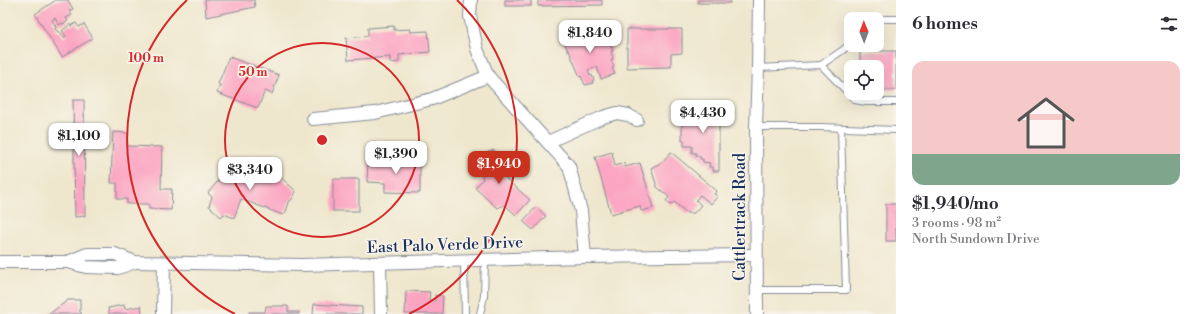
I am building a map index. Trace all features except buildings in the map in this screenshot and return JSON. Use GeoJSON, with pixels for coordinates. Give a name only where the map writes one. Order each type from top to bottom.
{"type":"FeatureCollection","features":[{"type":"Feature","properties":{"kind":"street"},"geometry":{"type":"LineString","coordinates":[[471,0],[470,16],[478,49],[488,76],[569,166],[581,211],[585,257]]}},
{"type":"Feature","properties":{"kind":"street","name":"Cattlertrack Road"},"geometry":{"type":"LineString","coordinates":[[757,314],[756,127],[759,0]]}},
{"type":"Feature","properties":{"kind":"street"},"geometry":{"type":"LineString","coordinates":[[312,119],[375,113],[432,99],[488,76]]}},
{"type":"Feature","properties":{"kind":"street"},"geometry":{"type":"LineString","coordinates":[[548,142],[603,117],[617,114],[628,115],[637,120]]}},
{"type":"Feature","properties":{"kind":"street","name":"East Palo Verde Drive"},"geometry":{"type":"LineString","coordinates":[[0,262],[68,262],[86,267],[118,268],[135,262],[302,265],[585,257],[756,255]]}},
{"type":"Feature","properties":{"kind":"street"},"geometry":{"type":"LineString","coordinates":[[163,314],[164,263]]}},
{"type":"Feature","properties":{"kind":"street"},"geometry":{"type":"LineString","coordinates":[[380,263],[381,314]]}},
{"type":"Feature","properties":{"kind":"lane"},"geometry":{"type":"LineString","coordinates":[[884,19],[896,19]]}},
{"type":"Feature","properties":{"kind":"lane"},"geometry":{"type":"LineString","coordinates":[[758,68],[821,65],[844,49]]}},
{"type":"Feature","properties":{"kind":"lane"},"geometry":{"type":"LineString","coordinates":[[821,65],[855,100],[866,102],[896,102]]}},
{"type":"Feature","properties":{"kind":"lane"},"geometry":{"type":"LineString","coordinates":[[756,127],[821,127],[896,130]]}},
{"type":"Feature","properties":{"kind":"lane"},"geometry":{"type":"LineString","coordinates":[[756,290],[846,290],[841,128]]}},
{"type":"Feature","properties":{"kind":"lane"},"geometry":{"type":"LineString","coordinates":[[464,260],[465,314]]}},
{"type":"Feature","properties":{"kind":"lane"},"geometry":{"type":"LineString","coordinates":[[480,314],[484,296],[486,260]]}}]}
